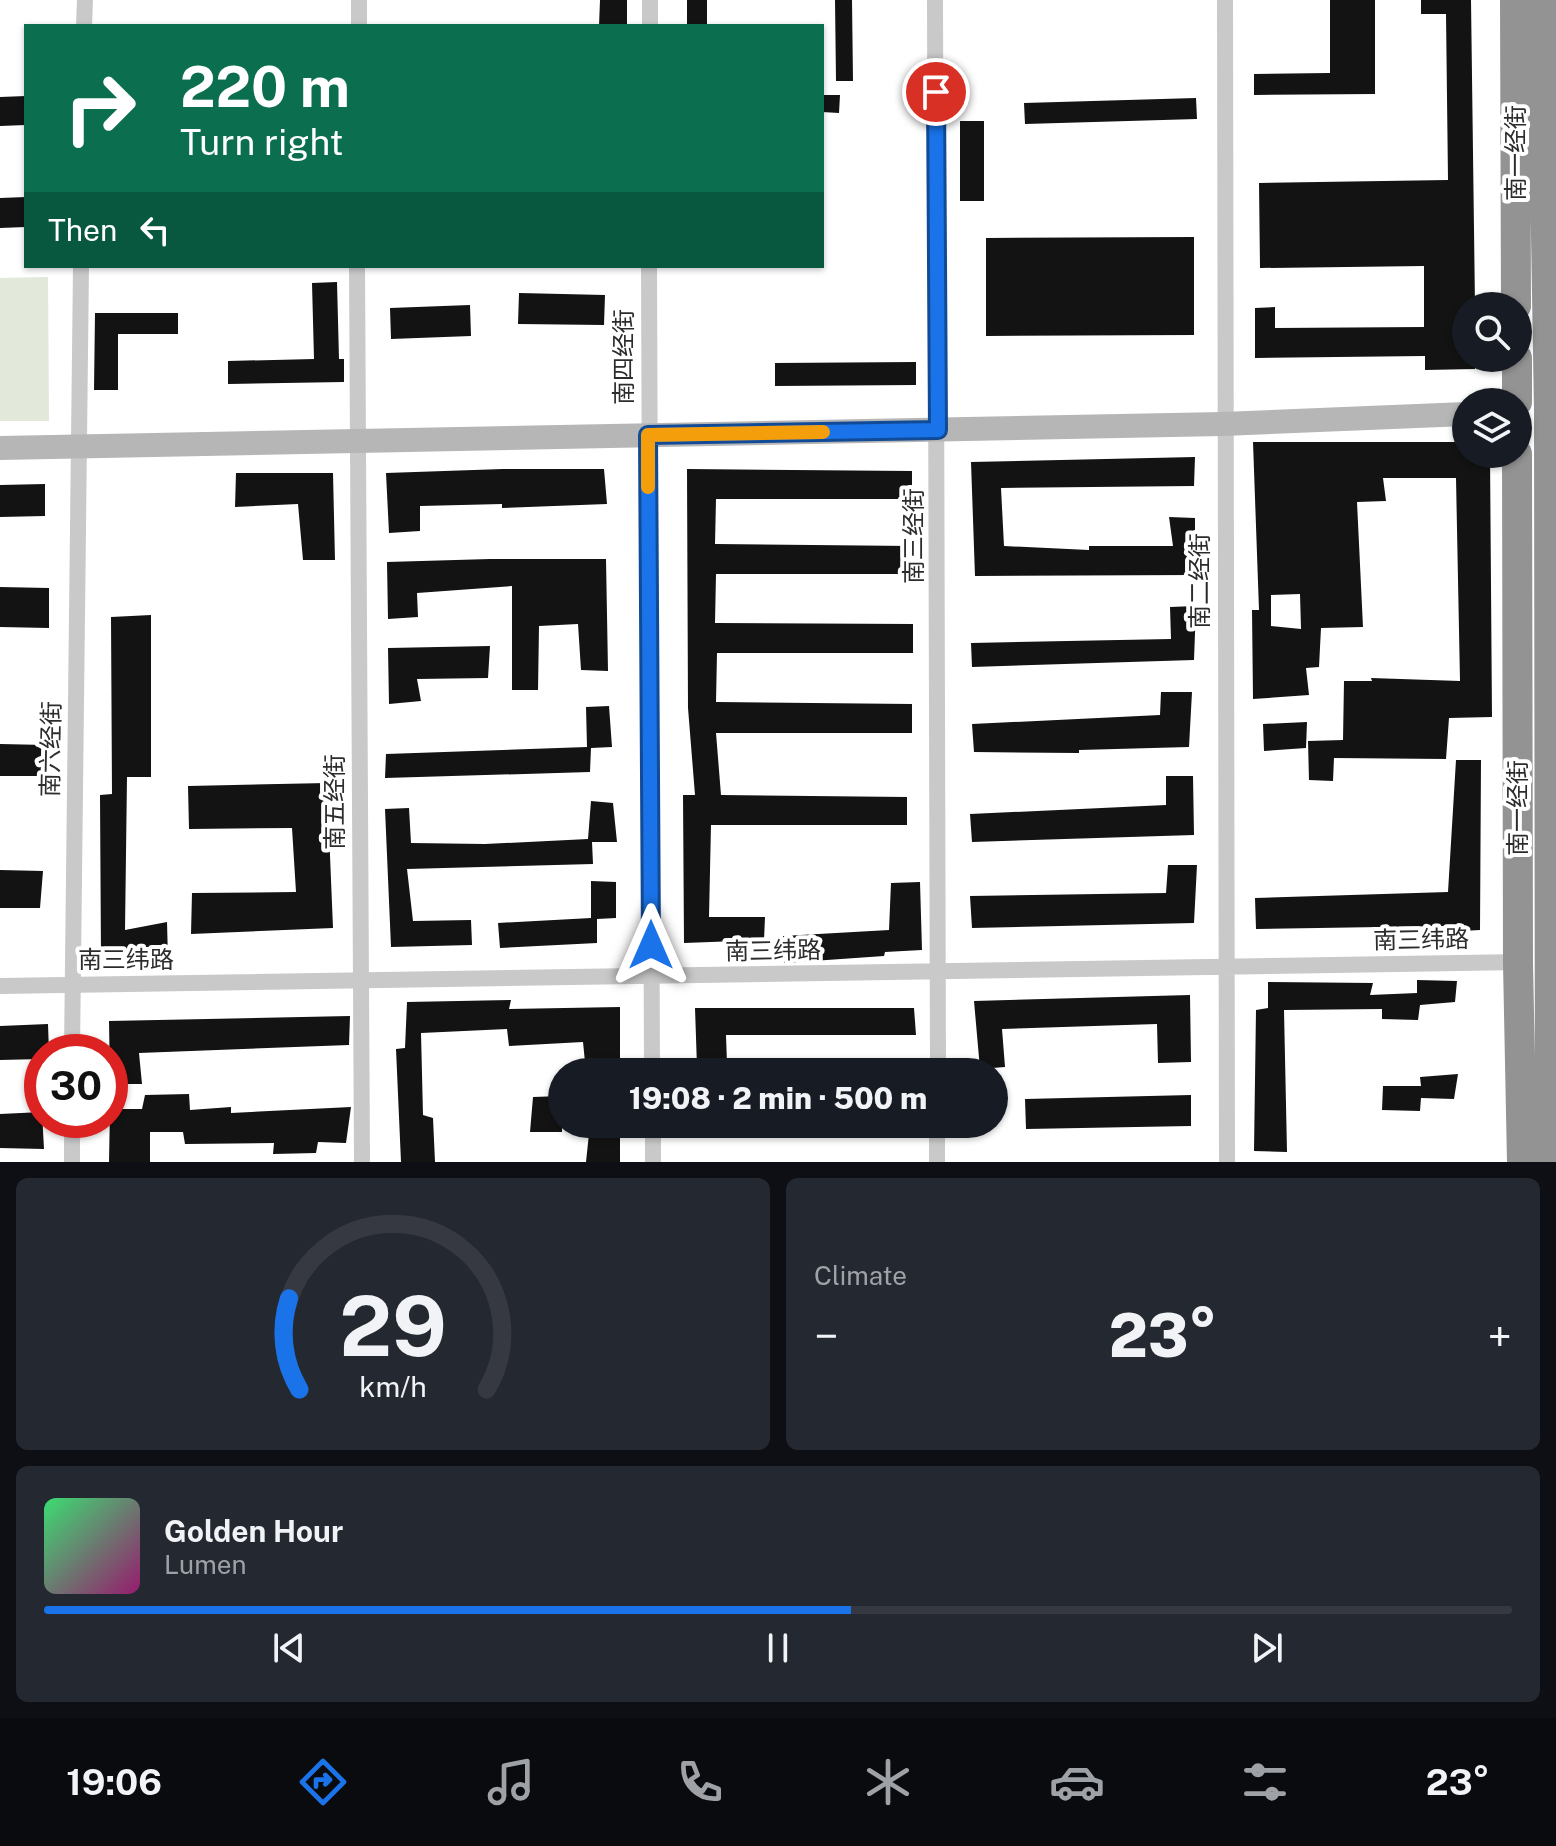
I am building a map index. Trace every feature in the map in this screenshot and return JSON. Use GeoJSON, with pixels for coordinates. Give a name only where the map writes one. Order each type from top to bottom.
{"type":"FeatureCollection","features":[{"type":"Feature","properties":{"kind":"highway","name":"南一经街"},"geometry":{"type":"LineString","coordinates":[[1515,0],[1516,292]]}},
{"type":"Feature","properties":{"kind":"highway","name":"南一经街"},"geometry":{"type":"LineString","coordinates":[[1522,1162],[1552,672],[1550,170],[1542,0]]}},
{"type":"Feature","properties":{"kind":"highway","name":"南一经街"},"geometry":{"type":"LineString","coordinates":[[1517,468],[1533,961],[1550,1162]]}},
{"type":"Feature","properties":{"kind":"street"},"geometry":{"type":"LineString","coordinates":[[84,24],[85,0]]}},
{"type":"Feature","properties":{"kind":"street"},"geometry":{"type":"LineString","coordinates":[[359,0],[359,24]]}},
{"type":"Feature","properties":{"kind":"street"},"geometry":{"type":"LineString","coordinates":[[650,0],[650,24]]}},
{"type":"Feature","properties":{"kind":"street","name":"南三经街"},"geometry":{"type":"LineString","coordinates":[[935,0],[938,1058]]}},
{"type":"Feature","properties":{"kind":"street","name":"南二经街"},"geometry":{"type":"LineString","coordinates":[[1225,0],[1223,424],[1227,1162]]}},
{"type":"Feature","properties":{"kind":"street","name":"南六经街"},"geometry":{"type":"LineString","coordinates":[[72,1034],[81,268]]}},
{"type":"Feature","properties":{"kind":"street","name":"南五经街"},"geometry":{"type":"LineString","coordinates":[[357,268],[362,1162]]}},
{"type":"Feature","properties":{"kind":"street","name":"南四经街"},"geometry":{"type":"LineString","coordinates":[[649,268],[652,1058]]}},
{"type":"Feature","properties":{"kind":"street"},"geometry":{"type":"LineString","coordinates":[[0,448],[1223,424],[1452,415]]}},
{"type":"Feature","properties":{"kind":"street","name":"南三纬路"},"geometry":{"type":"LineString","coordinates":[[0,986],[1533,961]]}},
{"type":"Feature","properties":{"kind":"street"},"geometry":{"type":"LineString","coordinates":[[72,1138],[72,1162]]}},
{"type":"Feature","properties":{"kind":"street"},"geometry":{"type":"LineString","coordinates":[[653,1138],[653,1162]]}},
{"type":"Feature","properties":{"kind":"street"},"geometry":{"type":"LineString","coordinates":[[937,1138],[937,1162]]}},
{"type":"Feature","properties":{"kind":"shaded area"},"geometry":{"type":"Polygon","coordinates":[[[48,277],[49,421],[0,421],[0,278],[48,277]]]}},
{"type":"Feature","properties":{"kind":"building"},"geometry":{"type":"Polygon","coordinates":[[[600,0],[627,0],[627,24],[599,24],[600,0]]]}},
{"type":"Feature","properties":{"kind":"building"},"geometry":{"type":"Polygon","coordinates":[[[687,0],[707,0],[707,24],[687,24],[687,0]]]}},
{"type":"Feature","properties":{"kind":"building"},"geometry":{"type":"Polygon","coordinates":[[[835,0],[852,0],[853,81],[836,81],[835,0]]]}},
{"type":"Feature","properties":{"kind":"building"},"geometry":{"type":"Polygon","coordinates":[[[1330,0],[1375,0],[1375,94],[1254,95],[1254,74],[1330,73],[1330,0]]]}},
{"type":"Feature","properties":{"kind":"building"},"geometry":{"type":"Polygon","coordinates":[[[1421,0],[1471,0],[1475,292],[1452,292],[1452,369],[1425,370],[1425,356],[1255,358],[1255,308],[1275,307],[1275,328],[1424,327],[1424,266],[1260,268],[1259,183],[1448,180],[1446,14],[1421,14],[1421,0]]]}},
{"type":"Feature","properties":{"kind":"building"},"geometry":{"type":"Polygon","coordinates":[[[824,95],[840,95],[839,113],[824,112],[824,95]]]}},
{"type":"Feature","properties":{"kind":"building"},"geometry":{"type":"Polygon","coordinates":[[[24,96],[24,125],[0,126],[0,97],[24,96]]]}},
{"type":"Feature","properties":{"kind":"building"},"geometry":{"type":"Polygon","coordinates":[[[1196,98],[1197,119],[1025,124],[1024,103],[1196,98]]]}},
{"type":"Feature","properties":{"kind":"building"},"geometry":{"type":"Polygon","coordinates":[[[960,121],[984,121],[984,201],[960,201],[960,121]]]}},
{"type":"Feature","properties":{"kind":"building"},"geometry":{"type":"Polygon","coordinates":[[[24,197],[24,227],[0,228],[0,198],[24,197]]]}},
{"type":"Feature","properties":{"kind":"building"},"geometry":{"type":"Polygon","coordinates":[[[1194,237],[1194,335],[986,336],[986,238],[1194,237]]]}},
{"type":"Feature","properties":{"kind":"building"},"geometry":{"type":"Polygon","coordinates":[[[337,282],[339,359],[344,359],[344,382],[228,384],[228,361],[314,359],[312,283],[337,282]]]}},
{"type":"Feature","properties":{"kind":"building"},"geometry":{"type":"Polygon","coordinates":[[[519,293],[605,295],[604,325],[518,324],[519,293]]]}},
{"type":"Feature","properties":{"kind":"building"},"geometry":{"type":"Polygon","coordinates":[[[470,305],[471,336],[391,339],[390,308],[470,305]]]}},
{"type":"Feature","properties":{"kind":"building"},"geometry":{"type":"Polygon","coordinates":[[[95,313],[178,313],[178,334],[118,334],[118,390],[94,390],[95,313]]]}},
{"type":"Feature","properties":{"kind":"building"},"geometry":{"type":"Polygon","coordinates":[[[916,362],[916,385],[775,386],[775,363],[916,362]]]}},
{"type":"Feature","properties":{"kind":"building"},"geometry":{"type":"Polygon","coordinates":[[[1253,442],[1452,442],[1452,468],[1490,468],[1492,717],[1449,718],[1446,759],[1334,758],[1333,781],[1309,780],[1308,741],[1343,740],[1344,681],[1372,681],[1371,678],[1460,681],[1456,478],[1383,478],[1386,501],[1357,502],[1363,627],[1321,628],[1319,667],[1306,668],[1309,695],[1253,699],[1252,610],[1259,610],[1253,442]],[[1300,594],[1271,595],[1271,626],[1301,629],[1300,594]]]}},
{"type":"Feature","properties":{"kind":"building"},"geometry":{"type":"Polygon","coordinates":[[[1195,457],[1194,486],[1001,488],[1004,546],[1089,550],[1089,546],[1173,546],[1169,517],[1195,518],[1195,575],[975,576],[971,462],[1195,457]]]}},
{"type":"Feature","properties":{"kind":"building"},"geometry":{"type":"Polygon","coordinates":[[[604,469],[607,504],[502,508],[502,504],[420,506],[420,531],[389,533],[386,473],[604,469]]]}},
{"type":"Feature","properties":{"kind":"building"},"geometry":{"type":"Polygon","coordinates":[[[687,469],[912,471],[912,499],[716,499],[715,544],[912,546],[912,574],[716,574],[715,623],[913,624],[913,653],[717,653],[716,702],[912,704],[912,733],[716,733],[721,795],[907,797],[907,825],[711,825],[709,917],[765,917],[764,940],[684,943],[683,795],[695,795],[688,708],[687,469]]]}},
{"type":"Feature","properties":{"kind":"building"},"geometry":{"type":"Polygon","coordinates":[[[236,473],[333,473],[335,560],[303,560],[298,504],[235,507],[236,473]]]}},
{"type":"Feature","properties":{"kind":"building"},"geometry":{"type":"Polygon","coordinates":[[[45,484],[45,516],[0,517],[0,485],[45,484]]]}},
{"type":"Feature","properties":{"kind":"building"},"geometry":{"type":"Polygon","coordinates":[[[606,559],[608,671],[581,670],[578,624],[539,626],[538,690],[512,690],[512,586],[417,593],[418,617],[388,619],[387,562],[606,559]]]}},
{"type":"Feature","properties":{"kind":"building"},"geometry":{"type":"Polygon","coordinates":[[[0,587],[49,588],[49,628],[0,627],[0,587]]]}},
{"type":"Feature","properties":{"kind":"building"},"geometry":{"type":"Polygon","coordinates":[[[1196,606],[1194,660],[972,667],[971,643],[1171,639],[1170,607],[1196,606]]]}},
{"type":"Feature","properties":{"kind":"building"},"geometry":{"type":"Polygon","coordinates":[[[151,615],[151,777],[127,777],[125,930],[167,922],[168,959],[101,958],[100,795],[112,794],[111,617],[151,615]]]}},
{"type":"Feature","properties":{"kind":"building"},"geometry":{"type":"Polygon","coordinates":[[[490,646],[488,678],[417,679],[421,701],[389,704],[388,648],[490,646]]]}},
{"type":"Feature","properties":{"kind":"building"},"geometry":{"type":"Polygon","coordinates":[[[1161,692],[1192,692],[1189,747],[1079,750],[1079,753],[974,752],[972,724],[1160,715],[1161,692]]]}},
{"type":"Feature","properties":{"kind":"building"},"geometry":{"type":"Polygon","coordinates":[[[609,706],[612,747],[591,748],[590,772],[385,778],[386,754],[587,747],[586,707],[609,706]]]}},
{"type":"Feature","properties":{"kind":"building"},"geometry":{"type":"Polygon","coordinates":[[[1307,722],[1306,748],[1264,751],[1263,724],[1307,722]]]}},
{"type":"Feature","properties":{"kind":"building"},"geometry":{"type":"Polygon","coordinates":[[[0,744],[46,745],[44,776],[0,776],[0,744]]]}},
{"type":"Feature","properties":{"kind":"building"},"geometry":{"type":"Polygon","coordinates":[[[1456,760],[1481,760],[1480,930],[1445,932],[1445,926],[1256,929],[1255,898],[1448,892],[1456,760]]]}},
{"type":"Feature","properties":{"kind":"building"},"geometry":{"type":"Polygon","coordinates":[[[1166,776],[1193,776],[1194,835],[972,842],[970,814],[1166,805],[1166,776]]]}},
{"type":"Feature","properties":{"kind":"building"},"geometry":{"type":"Polygon","coordinates":[[[327,783],[333,928],[191,934],[192,893],[296,892],[292,828],[189,829],[188,786],[327,783]]]}},
{"type":"Feature","properties":{"kind":"building"},"geometry":{"type":"Polygon","coordinates":[[[591,801],[613,803],[617,842],[592,842],[593,864],[407,869],[413,921],[471,920],[472,945],[391,947],[385,809],[409,808],[411,843],[485,844],[588,839],[591,801]]]}},
{"type":"Feature","properties":{"kind":"building"},"geometry":{"type":"Polygon","coordinates":[[[1168,865],[1197,865],[1194,923],[972,928],[970,896],[1166,893],[1168,865]]]}},
{"type":"Feature","properties":{"kind":"building"},"geometry":{"type":"Polygon","coordinates":[[[0,870],[43,871],[40,908],[0,908],[0,870]]]}},
{"type":"Feature","properties":{"kind":"building"},"geometry":{"type":"Polygon","coordinates":[[[591,881],[616,882],[616,918],[597,919],[597,943],[500,948],[498,923],[591,918],[591,881]]]}},
{"type":"Feature","properties":{"kind":"building"},"geometry":{"type":"Polygon","coordinates":[[[920,882],[922,950],[885,952],[884,956],[784,963],[783,936],[889,930],[891,883],[920,882]]]}},
{"type":"Feature","properties":{"kind":"building"},"geometry":{"type":"Polygon","coordinates":[[[1417,980],[1457,981],[1455,1002],[1420,1005],[1418,1020],[1382,1019],[1382,1009],[1284,1010],[1287,1152],[1254,1151],[1256,1010],[1268,1008],[1268,982],[1373,983],[1370,995],[1417,993],[1417,980]]]}},
{"type":"Feature","properties":{"kind":"building"},"geometry":{"type":"Polygon","coordinates":[[[1190,995],[1191,1062],[1158,1063],[1157,1024],[1002,1029],[1004,1058],[979,1058],[974,1001],[1190,995]]]}},
{"type":"Feature","properties":{"kind":"building"},"geometry":{"type":"Polygon","coordinates":[[[511,1000],[509,1009],[620,1007],[620,1058],[585,1058],[583,1042],[509,1046],[507,1029],[421,1033],[423,1115],[433,1118],[435,1162],[401,1162],[396,1049],[405,1048],[407,1002],[511,1000]]]}},
{"type":"Feature","properties":{"kind":"building"},"geometry":{"type":"Polygon","coordinates":[[[695,1008],[914,1008],[916,1035],[726,1035],[727,1058],[697,1058],[695,1008]]]}},
{"type":"Feature","properties":{"kind":"building"},"geometry":{"type":"Polygon","coordinates":[[[350,1016],[349,1045],[139,1053],[142,1084],[128,1084],[128,1034],[109,1034],[109,1021],[350,1016]]]}},
{"type":"Feature","properties":{"kind":"building"},"geometry":{"type":"Polygon","coordinates":[[[48,1024],[48,1034],[24,1034],[24,1059],[0,1060],[0,1026],[48,1024]]]}},
{"type":"Feature","properties":{"kind":"building"},"geometry":{"type":"Polygon","coordinates":[[[1458,1074],[1454,1099],[1421,1098],[1420,1111],[1382,1110],[1383,1086],[1421,1086],[1420,1077],[1458,1074]]]}},
{"type":"Feature","properties":{"kind":"building"},"geometry":{"type":"Polygon","coordinates":[[[189,1094],[190,1110],[231,1107],[231,1113],[351,1107],[346,1143],[318,1142],[316,1153],[273,1154],[274,1143],[185,1144],[183,1132],[150,1132],[150,1162],[109,1162],[109,1138],[128,1138],[128,1109],[142,1109],[145,1095],[189,1094]]]}},
{"type":"Feature","properties":{"kind":"building"},"geometry":{"type":"Polygon","coordinates":[[[1191,1095],[1191,1126],[1026,1129],[1025,1099],[1191,1095]]]}},
{"type":"Feature","properties":{"kind":"building"},"geometry":{"type":"Polygon","coordinates":[[[548,1096],[548,1132],[530,1132],[533,1097],[548,1096]]]}},
{"type":"Feature","properties":{"kind":"building"},"geometry":{"type":"Polygon","coordinates":[[[24,1113],[24,1138],[43,1138],[44,1149],[0,1148],[0,1114],[24,1113]]]}},
{"type":"Feature","properties":{"kind":"building"},"geometry":{"type":"Polygon","coordinates":[[[589,1138],[620,1138],[620,1162],[586,1162],[589,1138]]]}},
{"type":"Feature","properties":{"kind":"slow traffic"},"geometry":{"type":"LineString","coordinates":[[648,487],[648,435],[823,432]]}},
{"type":"Feature","properties":{"kind":"route"},"geometry":{"type":"LineString","coordinates":[[651,945],[648,435],[938,430],[936,92]]}}]}
